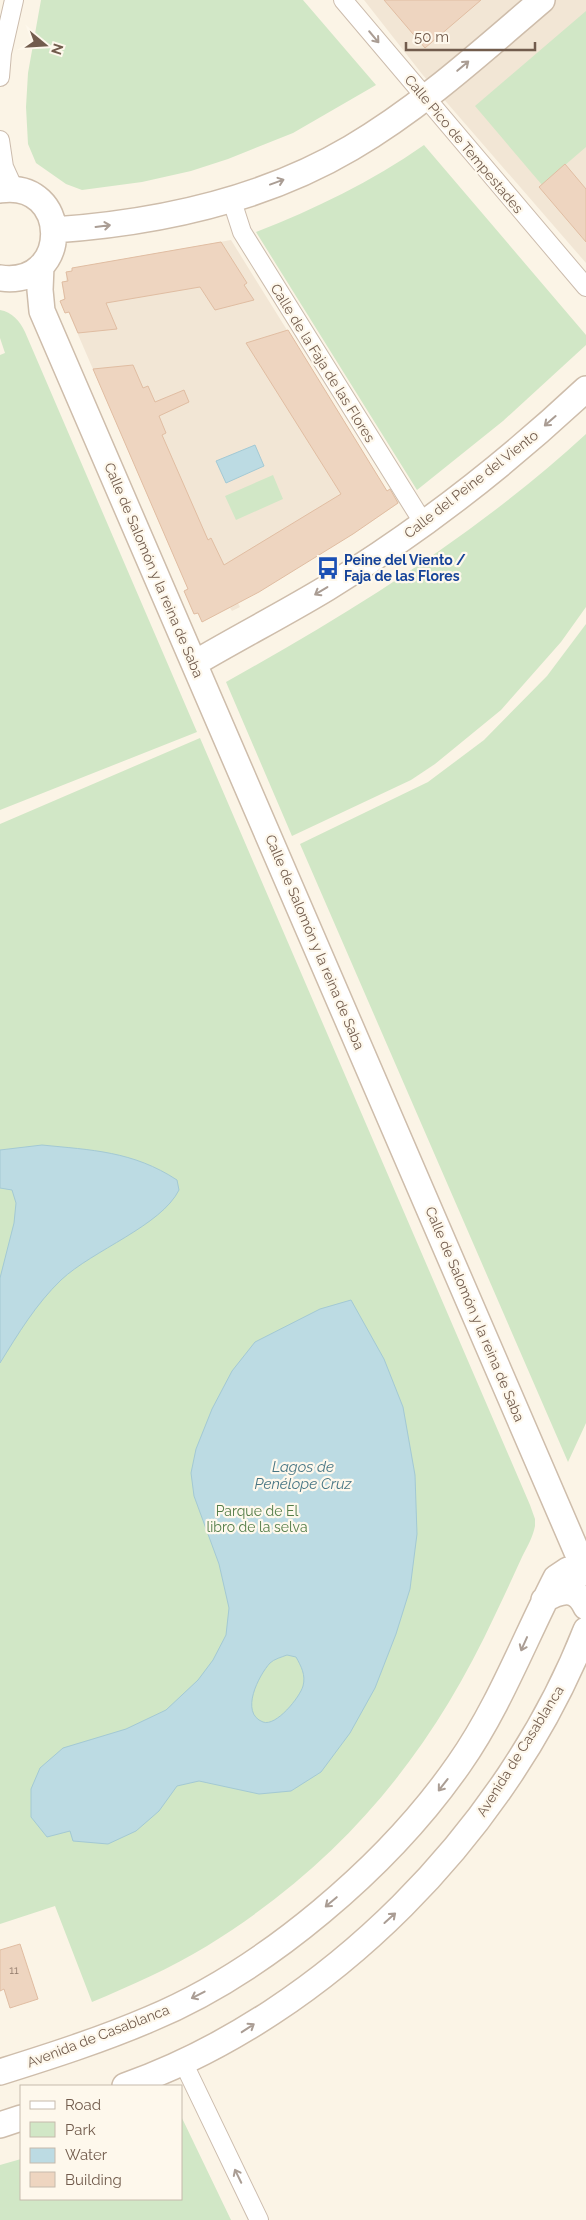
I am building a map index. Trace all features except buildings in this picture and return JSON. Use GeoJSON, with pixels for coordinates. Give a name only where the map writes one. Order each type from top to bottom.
{"type":"FeatureCollection","features":[{"type":"Feature","properties":{"kind":"street"},"geometry":{"type":"LineString","coordinates":[[0,77],[2,53],[14,0]]}},
{"type":"Feature","properties":{"kind":"street","name":"Calle Pico de Tempestades"},"geometry":{"type":"LineString","coordinates":[[342,0],[586,287]]}},
{"type":"Feature","properties":{"kind":"street"},"geometry":{"type":"LineString","coordinates":[[54,230],[135,222],[179,213],[231,198],[294,176],[350,148],[425,98],[542,0]]}},
{"type":"Feature","properties":{"kind":"street"},"geometry":{"type":"LineString","coordinates":[[0,140],[7,190],[29,194],[42,202],[50,215],[54,230],[51,250],[41,266],[26,276],[4,278]]}},
{"type":"Feature","properties":{"kind":"street","name":"Calle de la Faja de las Flores"},"geometry":{"type":"LineString","coordinates":[[231,198],[242,232],[424,524]]}},
{"type":"Feature","properties":{"kind":"street","name":"Calle de Salomón y la reina de Saba"},"geometry":{"type":"LineString","coordinates":[[41,266],[40,290],[42,311],[195,662],[586,1573]]}},
{"type":"Feature","properties":{"kind":"street","name":"Calle de Salomón y la reina de Saba"},"geometry":{"type":"LineString","coordinates":[[4,278],[42,311]]}},
{"type":"Feature","properties":{"kind":"street","name":"Calle del Peine del Viento"},"geometry":{"type":"LineString","coordinates":[[195,662],[328,588],[424,524],[490,472],[586,389]]}},
{"type":"Feature","properties":{"kind":"street"},"geometry":{"type":"LineString","coordinates":[[544,1600],[566,1526]]}},
{"type":"Feature","properties":{"kind":"street"},"geometry":{"type":"LineString","coordinates":[[544,1600],[556,1578],[562,1572],[568,1570],[586,1573]]}},
{"type":"Feature","properties":{"kind":"street"},"geometry":{"type":"LineString","coordinates":[[544,1600],[558,1591],[569,1592],[578,1596],[586,1607]]}},
{"type":"Feature","properties":{"kind":"street","name":"Avenida de Casablanca"},"geometry":{"type":"LineString","coordinates":[[0,2072],[72,2050],[151,2019],[208,1990],[255,1961],[301,1928],[350,1887],[401,1835],[459,1763],[514,1667],[544,1600]]}},
{"type":"Feature","properties":{"kind":"street","name":"Avenida de Casablanca"},"geometry":{"type":"LineString","coordinates":[[127,2085],[183,2062],[235,2036],[302,1992],[360,1945],[412,1897],[459,1845],[499,1791],[554,1700],[586,1630]]}},
{"type":"Feature","properties":{"kind":"street"},"geometry":{"type":"LineString","coordinates":[[554,1700],[586,1666]]}},
{"type":"Feature","properties":{"kind":"street"},"geometry":{"type":"LineString","coordinates":[[183,2062],[259,2220]]}},
{"type":"Feature","properties":{"kind":"street"},"geometry":{"type":"LineString","coordinates":[[0,2125],[20,2118]]}},
{"type":"Feature","properties":{"kind":"shaded area"},"geometry":{"type":"Polygon","coordinates":[[[364,0],[586,0],[586,263],[422,74],[364,0]]]}},
{"type":"Feature","properties":{"kind":"shaded area"},"geometry":{"type":"Polygon","coordinates":[[[231,240],[387,491],[390,489],[399,503],[353,534],[238,603],[240,607],[232,611],[230,608],[202,622],[198,613],[194,614],[184,591],[188,589],[69,312],[65,313],[60,301],[64,299],[62,282],[66,281],[66,272],[72,271],[72,268],[231,240]]]}},
{"type":"Feature","properties":{"kind":"green space"},"geometry":{"type":"Polygon","coordinates":[[[41,0],[303,0],[376,85],[293,133],[228,159],[191,171],[142,182],[82,190],[66,184],[36,163],[28,144],[26,107],[28,73],[41,0]]]}},
{"type":"Feature","properties":{"kind":"green space"},"geometry":{"type":"Polygon","coordinates":[[[586,11],[586,147],[542,185],[475,106],[586,11]]]}},
{"type":"Feature","properties":{"kind":"green space"},"geometry":{"type":"Polygon","coordinates":[[[424,145],[586,335],[586,345],[503,421],[417,490],[256,232],[342,194],[384,171],[424,145]]]}},
{"type":"Feature","properties":{"kind":"green space"},"geometry":{"type":"Polygon","coordinates":[[[0,310],[15,318],[25,332],[197,732],[0,810],[0,355],[5,353],[0,338],[0,310]]]}},
{"type":"Feature","properties":{"kind":"green space"},"geometry":{"type":"Polygon","coordinates":[[[586,434],[586,607],[561,642],[501,710],[435,764],[411,780],[292,836],[226,682],[321,627],[414,568],[502,505],[586,434]]]}},
{"type":"Feature","properties":{"kind":"green space"},"geometry":{"type":"Polygon","coordinates":[[[273,475],[283,499],[236,520],[225,496],[273,475]]]}},
{"type":"Feature","properties":{"kind":"green space"},"geometry":{"type":"Polygon","coordinates":[[[586,624],[586,1423],[568,1462],[300,844],[428,782],[484,740],[547,676],[586,624]]]}},
{"type":"Feature","properties":{"kind":"green space","name":"Parque de El libro de la selva"},"geometry":{"type":"Polygon","coordinates":[[[200,738],[530,1505],[535,1519],[535,1526],[530,1542],[495,1615],[469,1667],[441,1715],[410,1760],[376,1803],[340,1842],[299,1879],[255,1914],[207,1946],[136,1983],[92,2002],[55,1906],[0,1924],[0,824],[200,738]]]}},
{"type":"Feature","properties":{"kind":"green space"},"geometry":{"type":"Polygon","coordinates":[[[182,2118],[231,2220],[0,2220],[0,2165],[20,2159],[20,2200],[182,2200],[182,2118]]]}},
{"type":"Feature","properties":{"kind":"water"},"geometry":{"type":"Polygon","coordinates":[[[255,445],[264,466],[226,483],[216,461],[255,445]]]}},
{"type":"Feature","properties":{"kind":"water"},"geometry":{"type":"Polygon","coordinates":[[[42,1145],[95,1151],[144,1163],[161,1170],[177,1180],[179,1190],[170,1203],[157,1215],[90,1258],[61,1280],[35,1309],[0,1363],[0,1278],[14,1223],[16,1203],[12,1190],[0,1188],[0,1150],[42,1145]]]}},
{"type":"Feature","properties":{"kind":"water","name":"Lagos de Penélope Cruz"},"geometry":{"type":"Polygon","coordinates":[[[351,1300],[384,1359],[403,1407],[415,1475],[417,1534],[410,1589],[396,1634],[375,1688],[350,1733],[321,1772],[291,1791],[259,1794],[199,1781],[177,1786],[159,1811],[136,1831],[108,1844],[73,1841],[70,1831],[47,1837],[31,1817],[31,1789],[40,1768],[63,1748],[126,1729],[166,1710],[198,1680],[213,1660],[226,1635],[229,1608],[219,1564],[194,1496],[191,1473],[196,1449],[212,1409],[232,1371],[255,1342],[320,1309],[351,1300]],[[287,1655],[274,1660],[261,1676],[253,1694],[252,1711],[263,1722],[274,1720],[281,1716],[301,1691],[304,1682],[303,1674],[296,1657],[287,1655]]]}},
{"type":"Feature","properties":{"kind":"place","name":"Peine del Viento / Faja de las Flores"},"geometry":{"type":"Point","coordinates":[328,568]}}]}
